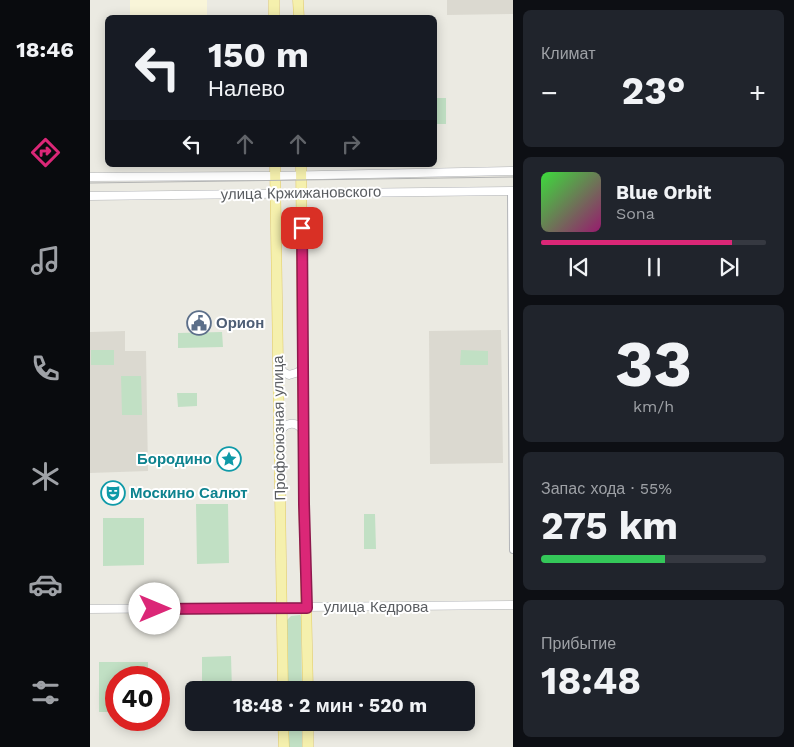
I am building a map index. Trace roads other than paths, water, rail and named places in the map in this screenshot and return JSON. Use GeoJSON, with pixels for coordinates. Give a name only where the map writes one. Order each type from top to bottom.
{"type":"FeatureCollection","features":[{"type":"Feature","properties":{"kind":"main road"},"geometry":{"type":"LineString","coordinates":[[274,0],[274,15]]}},
{"type":"Feature","properties":{"kind":"main road"},"geometry":{"type":"LineString","coordinates":[[298,0],[298,15]]}},
{"type":"Feature","properties":{"kind":"main road","name":"Профсоюзная улица"},"geometry":{"type":"LineString","coordinates":[[276,167],[283,681]]}},
{"type":"Feature","properties":{"kind":"main road","name":"Профсоюзная улица"},"geometry":{"type":"LineString","coordinates":[[301,170],[304,504],[308,681]]}},
{"type":"Feature","properties":{"kind":"main road"},"geometry":{"type":"LineString","coordinates":[[284,731],[284,747]]}},
{"type":"Feature","properties":{"kind":"main road"},"geometry":{"type":"LineString","coordinates":[[308,731],[308,747]]}},
{"type":"Feature","properties":{"kind":"street","name":"улица Кржижановского"},"geometry":{"type":"LineString","coordinates":[[90,177],[275,176],[301,170],[513,171]]}},
{"type":"Feature","properties":{"kind":"street","name":"улица Кржижановского"},"geometry":{"type":"LineString","coordinates":[[90,196],[512,191]]}},
{"type":"Feature","properties":{"kind":"street"},"geometry":{"type":"LineString","coordinates":[[512,191],[513,550]]}},
{"type":"Feature","properties":{"kind":"street"},"geometry":{"type":"LineString","coordinates":[[278,363],[280,370],[289,375],[299,372],[303,363]]}},
{"type":"Feature","properties":{"kind":"street"},"geometry":{"type":"LineString","coordinates":[[279,436],[281,429],[290,423],[300,426],[304,436]]}},
{"type":"Feature","properties":{"kind":"street","name":"улица Кедрова"},"geometry":{"type":"LineString","coordinates":[[90,609],[513,605]]}},
{"type":"Feature","properties":{"kind":"tram line"},"geometry":{"type":"LineString","coordinates":[[90,183],[513,177]]}},
{"type":"Feature","properties":{"kind":"place","name":"Орион"},"geometry":{"type":"Point","coordinates":[199,323]}},
{"type":"Feature","properties":{"kind":"place","name":"Бородино"},"geometry":{"type":"Point","coordinates":[229,459]}},
{"type":"Feature","properties":{"kind":"place","name":"Москино Салют"},"geometry":{"type":"Point","coordinates":[113,493]}}]}
